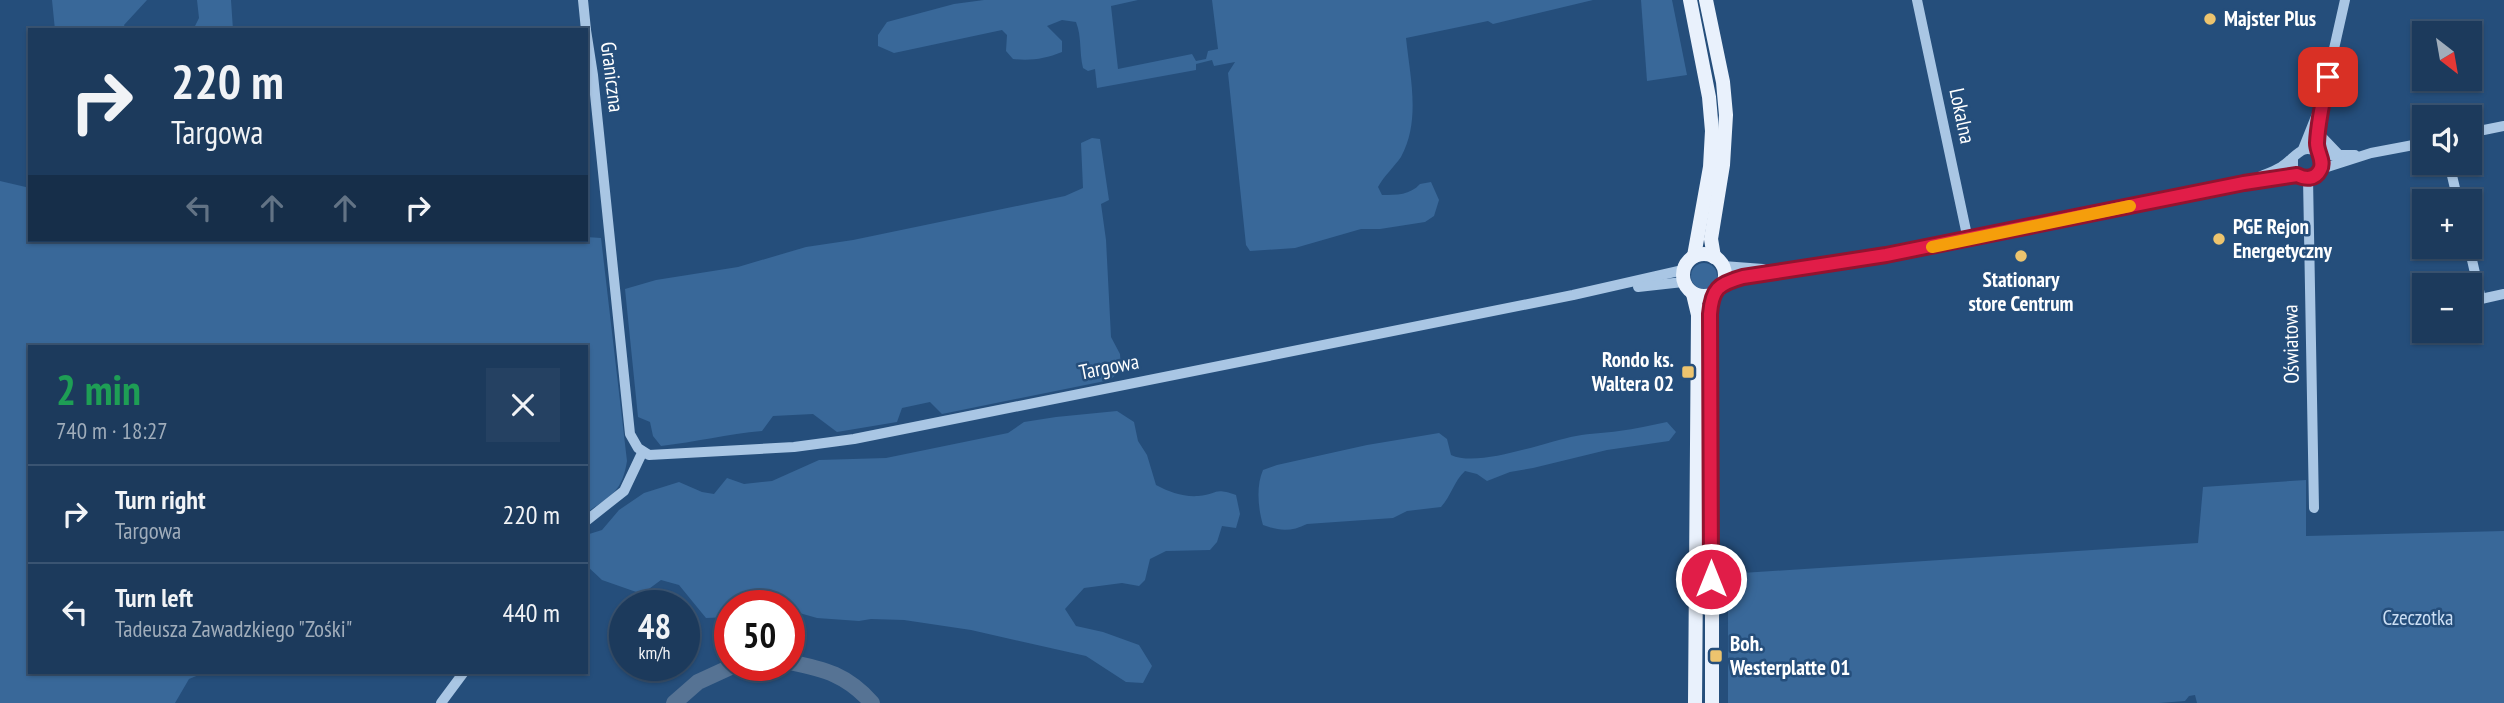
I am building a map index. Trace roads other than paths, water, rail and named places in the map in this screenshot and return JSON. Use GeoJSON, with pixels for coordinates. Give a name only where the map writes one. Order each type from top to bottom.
{"type":"FeatureCollection","features":[{"type":"Feature","properties":{"kind":"main road"},"geometry":{"type":"LineString","coordinates":[[1690,0],[1709,97],[1712,131],[1710,167],[1695,256]]}},
{"type":"Feature","properties":{"kind":"main road"},"geometry":{"type":"LineString","coordinates":[[1693,294],[1712,295],[1723,283],[1725,275],[1711,239],[1723,165],[1726,115],[1723,82],[1706,0]]}},
{"type":"Feature","properties":{"kind":"main road"},"geometry":{"type":"LineString","coordinates":[[1695,703],[1698,315],[1693,294],[1683,276],[1689,260],[1695,256],[1704,254],[1718,262]]}},
{"type":"Feature","properties":{"kind":"main road"},"geometry":{"type":"LineString","coordinates":[[1712,295],[1712,703]]}},
{"type":"Feature","properties":{"kind":"street","name":"Graniczna"},"geometry":{"type":"LineString","coordinates":[[583,0],[586,28]]}},
{"type":"Feature","properties":{"kind":"street","name":"Lokalna"},"geometry":{"type":"LineString","coordinates":[[1917,0],[1968,240]]}},
{"type":"Feature","properties":{"kind":"street"},"geometry":{"type":"LineString","coordinates":[[2321,169],[2318,133],[2322,102],[2345,0]]}},
{"type":"Feature","properties":{"kind":"street","name":"Graniczna"},"geometry":{"type":"LineString","coordinates":[[588,43],[630,433],[633,442],[646,454]]}},
{"type":"Feature","properties":{"kind":"street"},"geometry":{"type":"LineString","coordinates":[[2244,183],[2277,169],[2303,149],[2322,102]]}},
{"type":"Feature","properties":{"kind":"street"},"geometry":{"type":"LineString","coordinates":[[2482,130],[2504,125]]}},
{"type":"Feature","properties":{"kind":"street"},"geometry":{"type":"LineString","coordinates":[[2318,133],[2340,156]]}},
{"type":"Feature","properties":{"kind":"street"},"geometry":{"type":"LineString","coordinates":[[2303,149],[2340,156],[2412,145]]}},
{"type":"Feature","properties":{"kind":"street"},"geometry":{"type":"LineString","coordinates":[[1723,283],[1743,277],[1968,240],[2244,183],[2316,176],[2321,169],[2371,153]]}},
{"type":"Feature","properties":{"kind":"street"},"geometry":{"type":"LineString","coordinates":[[2293,158],[2292,165],[2302,177]]}},
{"type":"Feature","properties":{"kind":"street","name":"Oświatowa"},"geometry":{"type":"LineString","coordinates":[[2302,177],[2314,509]]}},
{"type":"Feature","properties":{"kind":"street"},"geometry":{"type":"LineString","coordinates":[[2472,259],[2481,299],[2504,294]]}},
{"type":"Feature","properties":{"kind":"street"},"geometry":{"type":"LineString","coordinates":[[1718,262],[1804,269]]}},
{"type":"Feature","properties":{"kind":"street","name":"Targowa"},"geometry":{"type":"LineString","coordinates":[[646,454],[793,447],[854,439],[1573,295],[1683,276]]}},
{"type":"Feature","properties":{"kind":"street"},"geometry":{"type":"LineString","coordinates":[[588,519],[624,491],[646,454]]}},
{"type":"Feature","properties":{"kind":"street"},"geometry":{"type":"LineString","coordinates":[[441,703],[463,674]]}},
{"type":"Feature","properties":{"kind":"waterway","name":"Czeczotka"},"geometry":{"type":"LineString","coordinates":[[805,665],[844,680],[872,703]]}},
{"type":"Feature","properties":{"kind":"waterway","name":"Czeczotka"},"geometry":{"type":"LineString","coordinates":[[674,703],[698,682],[714,675]]}},
{"type":"Feature","properties":{"kind":"place","name":"Majster Plus"},"geometry":{"type":"Point","coordinates":[2210,19]}},
{"type":"Feature","properties":{"kind":"place","name":"PGE Rejon Energetyczny"},"geometry":{"type":"Point","coordinates":[2219,239]}},
{"type":"Feature","properties":{"kind":"place","name":"Stationary store Centrum"},"geometry":{"type":"Point","coordinates":[2021,256]}},
{"type":"Feature","properties":{"kind":"place","name":"Rondo ks. Waltera 02"},"geometry":{"type":"Point","coordinates":[1688,372]}},
{"type":"Feature","properties":{"kind":"place","name":"Boh. Westerplatte 01"},"geometry":{"type":"Point","coordinates":[1716,656]}}]}
